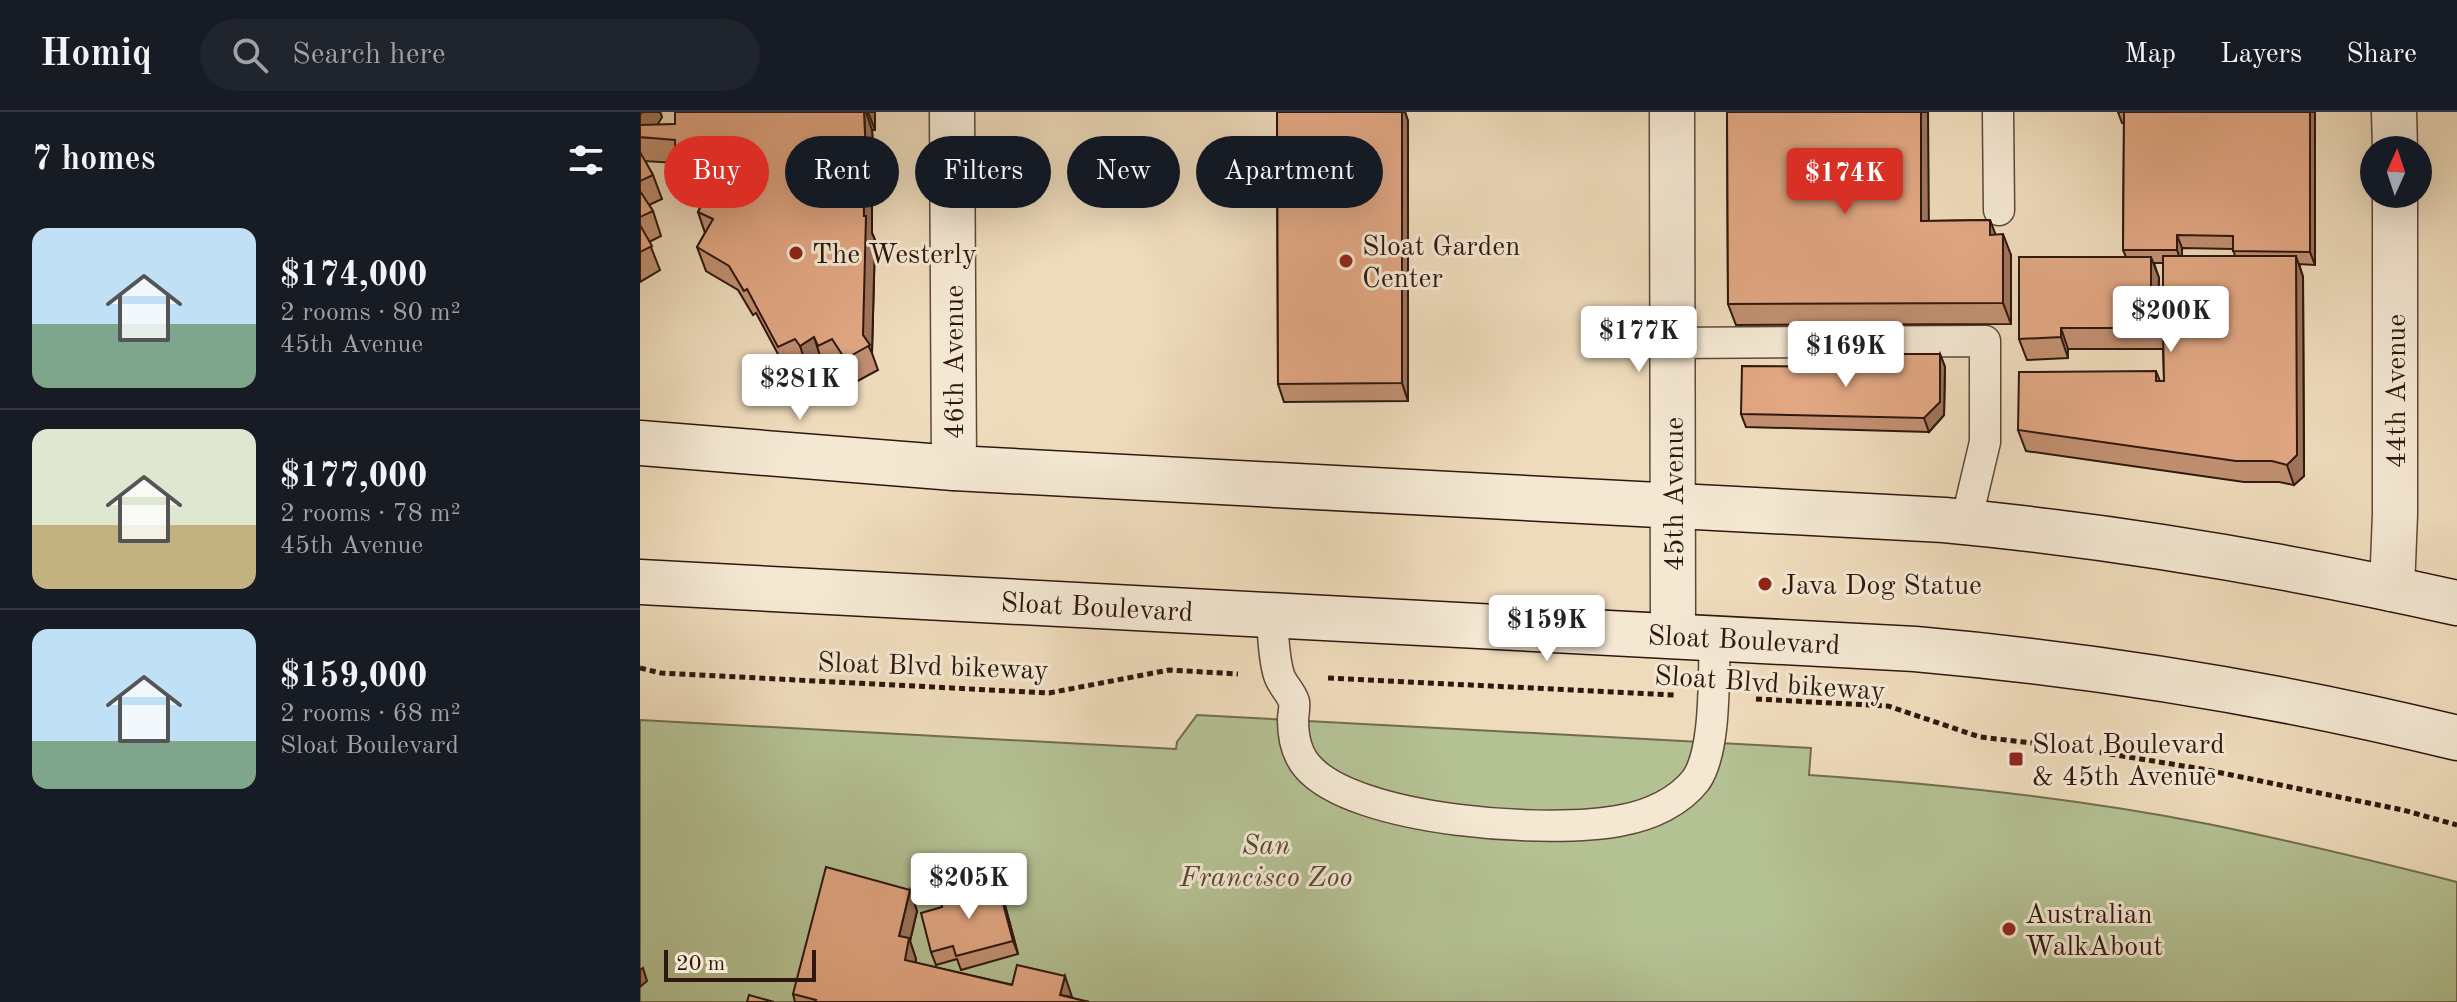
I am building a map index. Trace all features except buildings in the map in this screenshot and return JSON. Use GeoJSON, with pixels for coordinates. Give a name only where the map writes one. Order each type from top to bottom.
{"type":"FeatureCollection","features":[{"type":"Feature","properties":{"kind":"street","name":"46th Avenue"},"geometry":{"type":"LineString","coordinates":[[952,112],[954,468]]}},
{"type":"Feature","properties":{"kind":"street","name":"45th Avenue"},"geometry":{"type":"LineString","coordinates":[[1672,112],[1673,505],[1694,636]]}},
{"type":"Feature","properties":{"kind":"street"},"geometry":{"type":"LineString","coordinates":[[2394,112],[2395,136]]}},
{"type":"Feature","properties":{"kind":"street","name":"44th Avenue"},"geometry":{"type":"LineString","coordinates":[[2392,589],[2395,514],[2395,208]]}},
{"type":"Feature","properties":{"kind":"street"},"geometry":{"type":"LineString","coordinates":[[640,443],[954,468],[1966,522],[2200,552],[2457,603]]}},
{"type":"Feature","properties":{"kind":"street","name":"Sloat Boulevard"},"geometry":{"type":"LineString","coordinates":[[640,582],[1930,650],[2119,671],[2289,700],[2457,738]]}},
{"type":"Feature","properties":{"kind":"lane"},"geometry":{"type":"LineString","coordinates":[[1998,112],[1999,210]]}},
{"type":"Feature","properties":{"kind":"lane"},"geometry":{"type":"LineString","coordinates":[[1673,343],[1985,341],[1985,442],[1966,522]]}},
{"type":"Feature","properties":{"kind":"lane"},"geometry":{"type":"LineString","coordinates":[[1271,615],[1279,676],[1294,702],[1295,743],[1304,762],[1319,779],[1368,801],[1400,810],[1537,825],[1622,820],[1654,811],[1679,797],[1696,779],[1705,763],[1712,697],[1694,636]]}},
{"type":"Feature","properties":{"kind":"path","name":"Sloat Blvd bikeway"},"geometry":{"type":"LineString","coordinates":[[640,668],[661,673],[1049,693],[1169,670],[1888,706],[1980,737],[2202,769],[2403,810],[2457,825]]}},
{"type":"Feature","properties":{"kind":"green space","name":"San Francisco Zoo"},"geometry":{"type":"Polygon","coordinates":[[[1197,715],[1811,748],[1809,775],[2059,799],[2208,824],[2301,844],[2457,882],[2457,1002],[640,1002],[640,720],[1176,749],[1177,742],[1197,715]]]}},
{"type":"Feature","properties":{"kind":"place","name":"The Westerly"},"geometry":{"type":"Point","coordinates":[796,253]}},
{"type":"Feature","properties":{"kind":"place","name":"Sloat Garden Center"},"geometry":{"type":"Point","coordinates":[1346,261]}},
{"type":"Feature","properties":{"kind":"place","name":"Java Dog Statue"},"geometry":{"type":"Point","coordinates":[1765,584]}},
{"type":"Feature","properties":{"kind":"place","name":"Sloat Boulevard & 45th Avenue"},"geometry":{"type":"Point","coordinates":[2016,759]}},
{"type":"Feature","properties":{"kind":"place","name":"Australian WalkAbout"},"geometry":{"type":"Point","coordinates":[2009,929]}}]}
